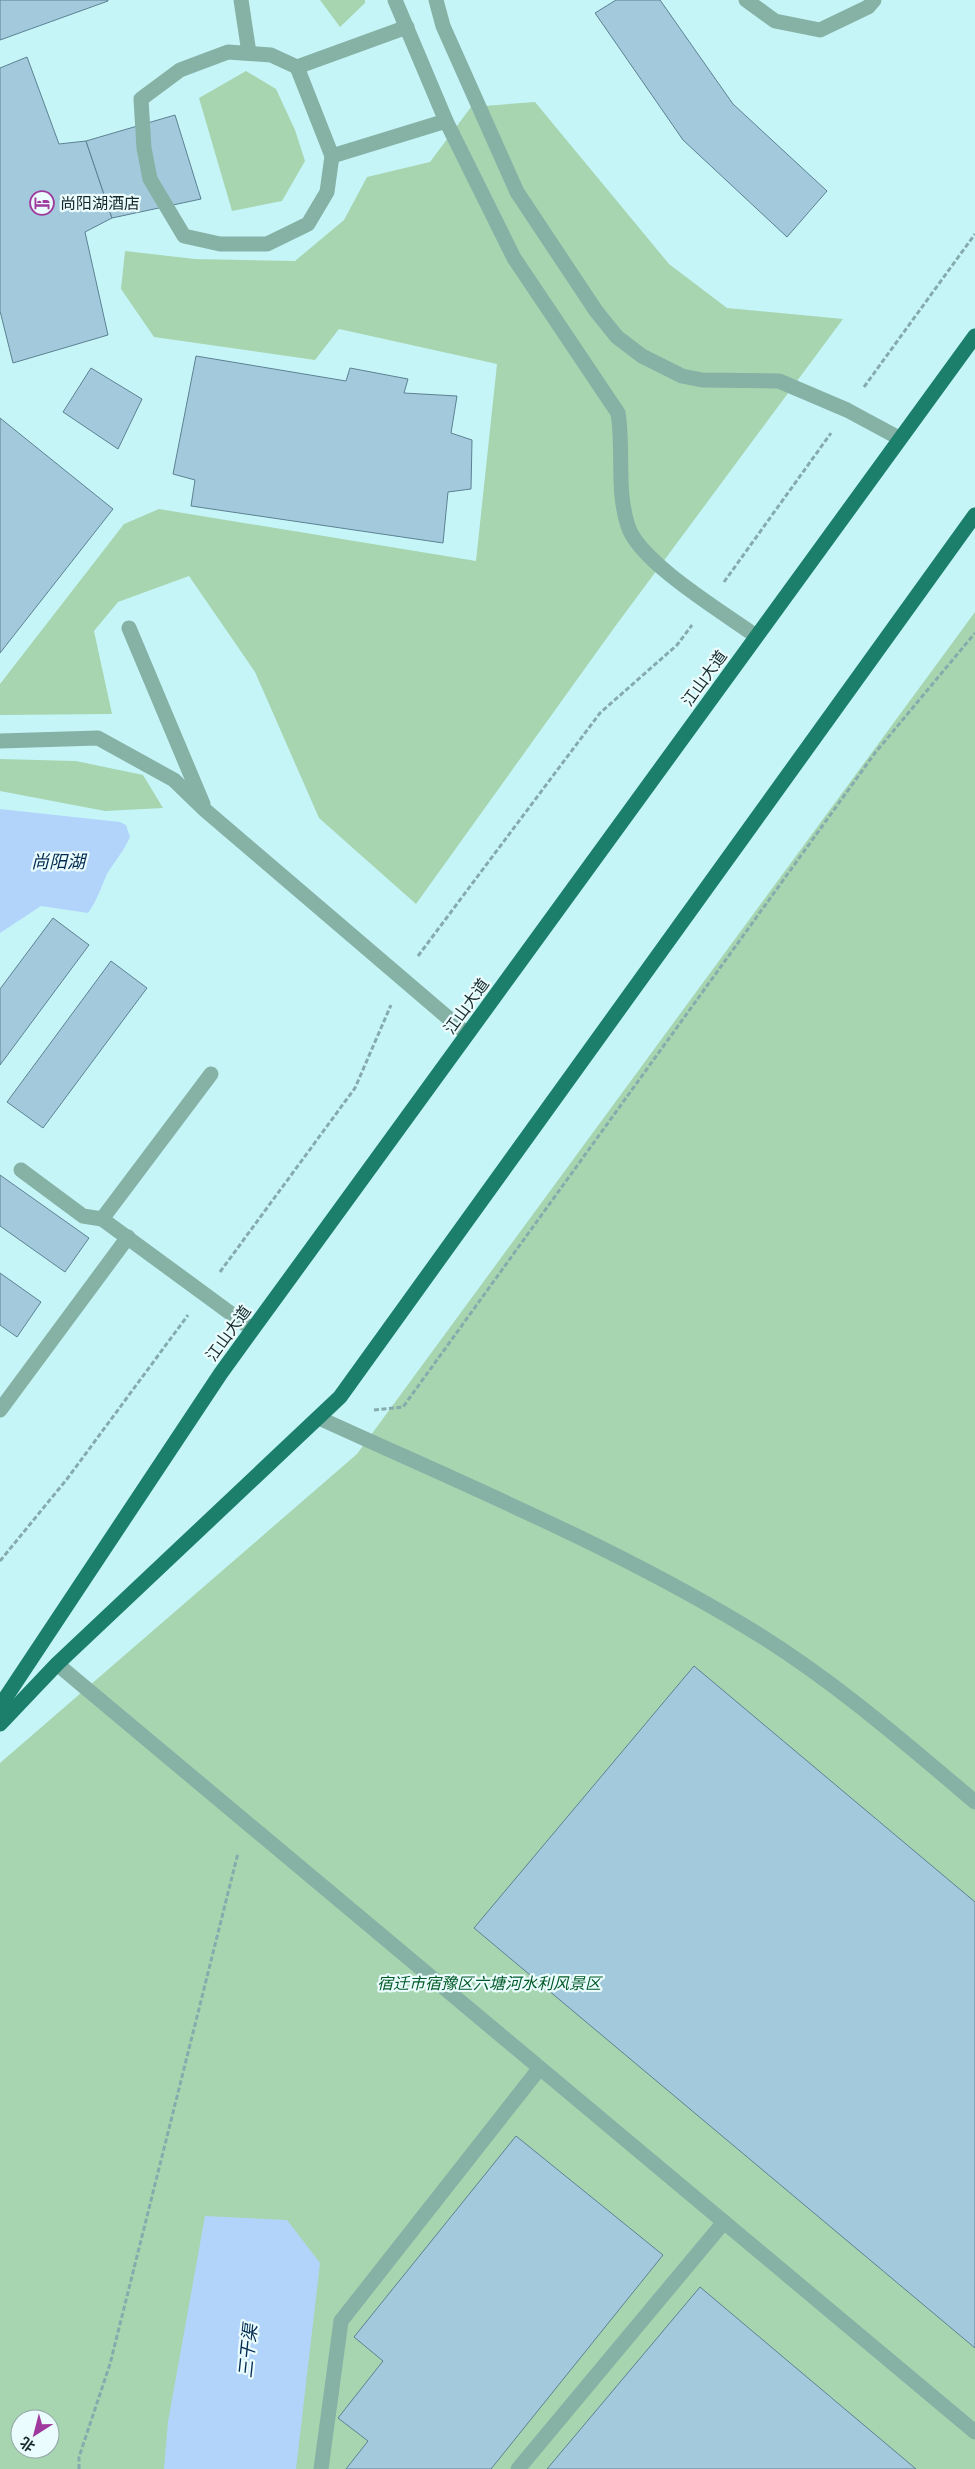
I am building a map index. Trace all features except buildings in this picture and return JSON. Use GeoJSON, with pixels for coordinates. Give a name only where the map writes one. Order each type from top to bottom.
{"type":"FeatureCollection","features":[{"type":"Feature","properties":{"kind":"main road","name":"江山大道"},"geometry":{"type":"LineString","coordinates":[[0,1706],[221,1373],[975,336]]}},
{"type":"Feature","properties":{"kind":"main road"},"geometry":{"type":"LineString","coordinates":[[0,1724],[57,1664],[340,1397],[975,515]]}},
{"type":"Feature","properties":{"kind":"street"},"geometry":{"type":"LineString","coordinates":[[241,0],[249,53]]}},
{"type":"Feature","properties":{"kind":"street"},"geometry":{"type":"LineString","coordinates":[[395,0],[446,121],[514,258],[618,413],[622,435],[622,488],[628,526],[639,548],[671,575],[756,636]]}},
{"type":"Feature","properties":{"kind":"street"},"geometry":{"type":"LineString","coordinates":[[436,0],[444,26],[517,192],[596,311],[617,337],[642,356],[682,376],[702,380],[779,381],[847,410],[899,438]]}},
{"type":"Feature","properties":{"kind":"street"},"geometry":{"type":"LineString","coordinates":[[746,0],[775,21],[820,30],[868,7],[874,0]]}},
{"type":"Feature","properties":{"kind":"street"},"geometry":{"type":"LineString","coordinates":[[297,67],[407,27]]}},
{"type":"Feature","properties":{"kind":"street"},"geometry":{"type":"LineString","coordinates":[[228,52],[249,53],[271,55],[297,67],[332,156],[327,192],[308,224],[267,244],[220,244],[184,236],[150,179],[144,148],[141,98],[180,70],[228,52]]}},
{"type":"Feature","properties":{"kind":"street"},"geometry":{"type":"LineString","coordinates":[[332,156],[446,121]]}},
{"type":"Feature","properties":{"kind":"street"},"geometry":{"type":"LineString","coordinates":[[129,628],[205,810]]}},
{"type":"Feature","properties":{"kind":"street"},"geometry":{"type":"LineString","coordinates":[[0,741],[98,738],[174,780],[205,810],[467,1034]]}},
{"type":"Feature","properties":{"kind":"street"},"geometry":{"type":"LineString","coordinates":[[102,1219],[210,1074]]}},
{"type":"Feature","properties":{"kind":"street"},"geometry":{"type":"LineString","coordinates":[[21,1170],[83,1216],[102,1219],[128,1237],[252,1330]]}},
{"type":"Feature","properties":{"kind":"street"},"geometry":{"type":"LineString","coordinates":[[0,1410],[128,1237]]}},
{"type":"Feature","properties":{"kind":"street"},"geometry":{"type":"LineString","coordinates":[[319,1418],[611,1553],[743,1625],[794,1658],[875,1718],[975,1802]]}},
{"type":"Feature","properties":{"kind":"street"},"geometry":{"type":"LineString","coordinates":[[57,1664],[975,2432]]}},
{"type":"Feature","properties":{"kind":"street"},"geometry":{"type":"LineString","coordinates":[[321,2469],[341,2321],[539,2069]]}},
{"type":"Feature","properties":{"kind":"street"},"geometry":{"type":"LineString","coordinates":[[518,2469],[724,2222]]}},
{"type":"Feature","properties":{"kind":"path"},"geometry":{"type":"LineString","coordinates":[[0,1561],[67,1479],[355,1088],[402,978],[600,712],[677,645],[975,234]]}},
{"type":"Feature","properties":{"kind":"path"},"geometry":{"type":"LineString","coordinates":[[365,1412],[402,1407],[875,753],[975,633]]}},
{"type":"Feature","properties":{"kind":"path"},"geometry":{"type":"LineString","coordinates":[[79,2469],[79,2457],[110,2364],[245,1822]]}},
{"type":"Feature","properties":{"kind":"green space"},"geometry":{"type":"Polygon","coordinates":[[[320,0],[365,0],[365,3],[340,27],[320,0]]]}},
{"type":"Feature","properties":{"kind":"green space"},"geometry":{"type":"Polygon","coordinates":[[[246,71],[276,89],[295,130],[305,161],[282,201],[232,211],[199,98],[246,71]]]}},
{"type":"Feature","properties":{"kind":"green space"},"geometry":{"type":"Polygon","coordinates":[[[535,102],[669,264],[727,308],[843,319],[614,628],[416,904],[319,818],[255,672],[189,576],[118,602],[94,631],[112,714],[0,715],[0,684],[124,524],[159,509],[476,561],[497,364],[339,329],[315,360],[154,337],[121,289],[125,251],[195,259],[295,261],[344,220],[367,177],[430,162],[471,107],[535,102]]]}},
{"type":"Feature","properties":{"kind":"green space","name":"宿迁市宿豫区六塘河水利风景区"},"geometry":{"type":"Polygon","coordinates":[[[975,612],[975,2469],[0,2469],[0,1763],[357,1454],[975,612]]]}},
{"type":"Feature","properties":{"kind":"green space"},"geometry":{"type":"Polygon","coordinates":[[[0,759],[76,761],[143,775],[163,808],[105,811],[0,791],[0,759]]]}},
{"type":"Feature","properties":{"kind":"water","name":"尚阳湖"},"geometry":{"type":"Polygon","coordinates":[[[0,809],[120,822],[126,825],[130,837],[107,874],[88,913],[41,906],[0,933],[0,809]]]}},
{"type":"Feature","properties":{"kind":"water","name":"三干渠"},"geometry":{"type":"Polygon","coordinates":[[[205,2216],[287,2220],[320,2263],[296,2469],[164,2469],[168,2422],[205,2216]]]}},
{"type":"Feature","properties":{"kind":"place","name":"尚阳湖酒店"},"geometry":{"type":"Point","coordinates":[42,203]}}]}
